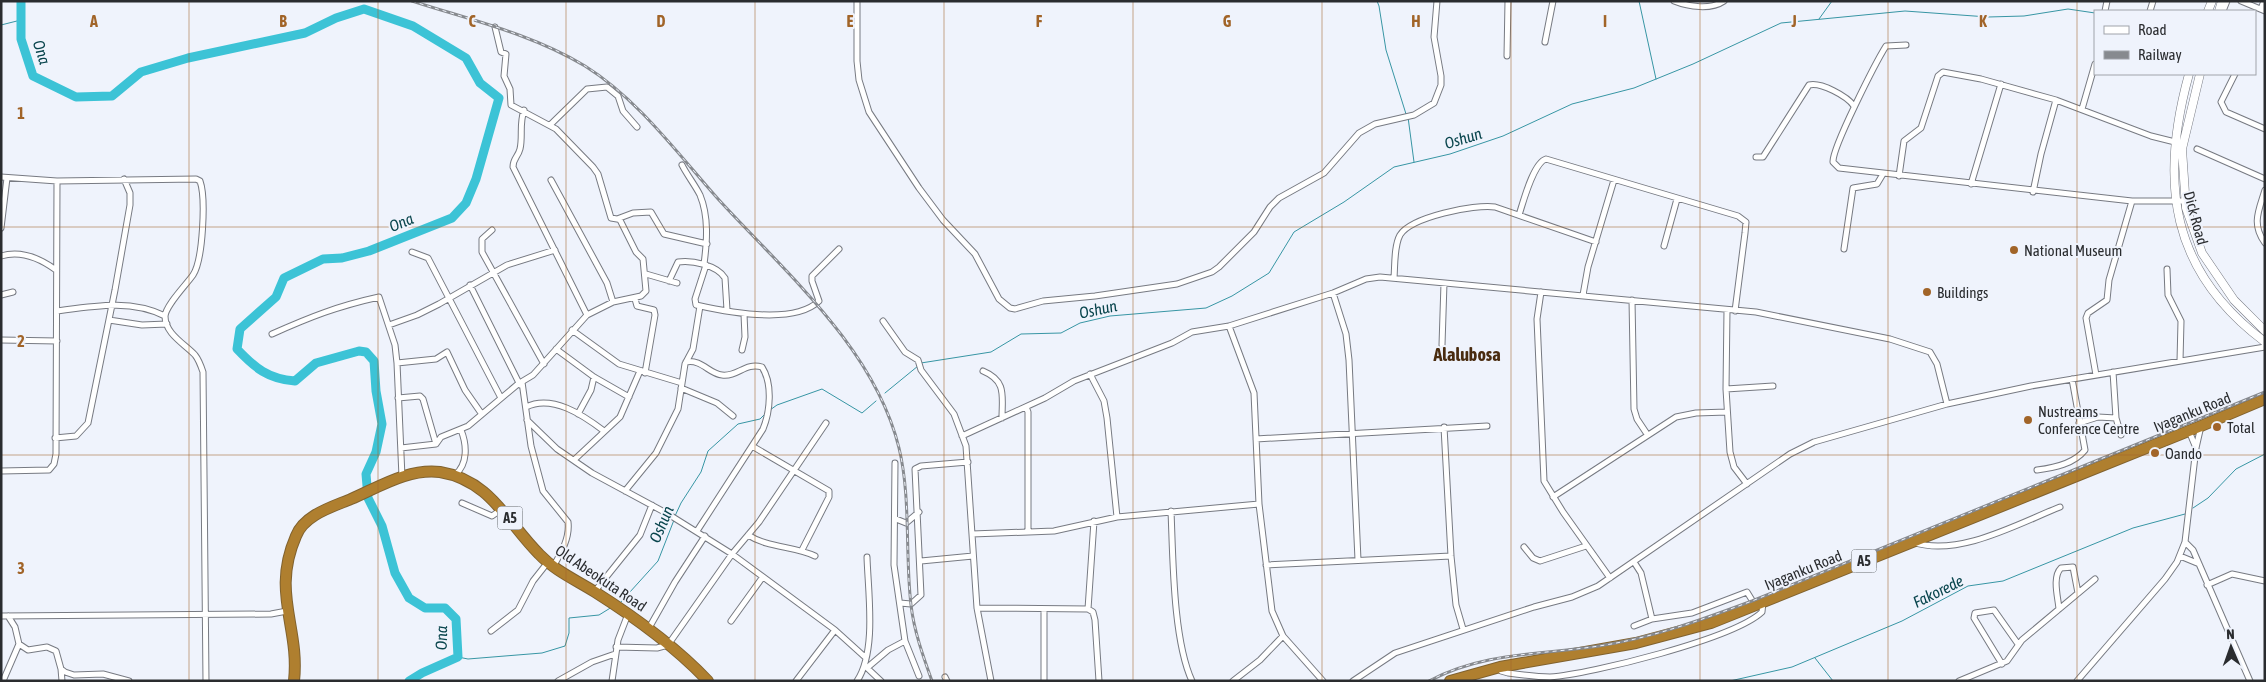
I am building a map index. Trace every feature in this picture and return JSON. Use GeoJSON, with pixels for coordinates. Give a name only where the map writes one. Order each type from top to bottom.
{"type":"FeatureCollection","features":[{"type":"Feature","properties":{"kind":"highway","name":"Iyaganku Road"},"geometry":{"type":"LineString","coordinates":[[1450,681],[1500,667],[1659,638],[1711,623],[2189,431],[2265,398]]}},
{"type":"Feature","properties":{"kind":"highway","name":"Old Abeokuta Road"},"geometry":{"type":"LineString","coordinates":[[294,681],[294,657],[287,611],[285,577],[287,558],[297,533],[306,522],[323,511],[399,479],[427,471],[454,476],[484,491],[503,508],[529,543],[550,565],[628,613],[648,628],[708,681]]}},
{"type":"Feature","properties":{"kind":"main road","name":"Dick Road"},"geometry":{"type":"LineString","coordinates":[[2189,75],[2175,142],[2173,166],[2175,201],[2185,239],[2205,280],[2231,314],[2265,342]]}},
{"type":"Feature","properties":{"kind":"main road","name":"Dick Road"},"geometry":{"type":"LineString","coordinates":[[2200,75],[2182,149],[2184,201],[2192,232],[2202,253],[2234,300],[2265,331]]}},
{"type":"Feature","properties":{"kind":"street"},"geometry":{"type":"LineString","coordinates":[[857,1],[858,71],[869,112],[919,188],[943,220],[975,254],[999,299],[1010,308],[1015,309],[1043,301],[1095,296],[1177,284],[1212,272],[1220,267],[1254,232],[1270,207],[1279,198],[1324,173],[1359,133],[1375,124],[1414,115],[1434,103],[1441,85],[1434,37],[1438,1]]}},
{"type":"Feature","properties":{"kind":"street"},"geometry":{"type":"LineString","coordinates":[[1507,56],[1508,1]]}},
{"type":"Feature","properties":{"kind":"street"},"geometry":{"type":"LineString","coordinates":[[1545,42],[1553,1]]}},
{"type":"Feature","properties":{"kind":"street"},"geometry":{"type":"LineString","coordinates":[[1674,1],[1690,6],[1709,6],[1724,1]]}},
{"type":"Feature","properties":{"kind":"street"},"geometry":{"type":"LineString","coordinates":[[2241,1],[2263,10],[2264,1]]}},
{"type":"Feature","properties":{"kind":"street"},"geometry":{"type":"LineString","coordinates":[[401,448],[436,444],[441,437],[461,430],[544,364],[587,315],[613,302],[635,298],[646,291],[646,274],[643,259],[636,252],[620,220],[611,218],[596,170],[562,134],[524,110],[511,105],[512,99],[504,76],[506,54],[501,52],[495,27]]}},
{"type":"Feature","properties":{"kind":"street"},"geometry":{"type":"LineString","coordinates":[[1906,45],[1886,46],[1860,98],[1854,106],[1845,132],[1833,154],[1833,162],[1840,168],[2033,192],[2132,201],[2166,203],[2184,201]]}},
{"type":"Feature","properties":{"kind":"street"},"geometry":{"type":"LineString","coordinates":[[2082,109],[2094,67]]}},
{"type":"Feature","properties":{"kind":"street"},"geometry":{"type":"LineString","coordinates":[[1899,176],[1904,141],[1921,128],[1940,73],[1947,72],[2001,84],[2056,100],[2151,136],[2175,142]]}},
{"type":"Feature","properties":{"kind":"street"},"geometry":{"type":"LineString","coordinates":[[2234,75],[2221,102],[2226,112],[2265,129]]}},
{"type":"Feature","properties":{"kind":"street"},"geometry":{"type":"LineString","coordinates":[[1756,157],[1763,157],[1809,85],[1816,84],[1849,100],[1854,106]]}},
{"type":"Feature","properties":{"kind":"street"},"geometry":{"type":"LineString","coordinates":[[1971,184],[2001,84]]}},
{"type":"Feature","properties":{"kind":"street"},"geometry":{"type":"LineString","coordinates":[[550,125],[587,89],[607,87],[618,96],[623,111],[637,127]]}},
{"type":"Feature","properties":{"kind":"street"},"geometry":{"type":"LineString","coordinates":[[2033,192],[2040,154],[2056,100]]}},
{"type":"Feature","properties":{"kind":"street"},"geometry":{"type":"LineString","coordinates":[[524,110],[520,122],[520,150],[513,159],[513,167],[587,315]]}},
{"type":"Feature","properties":{"kind":"street"},"geometry":{"type":"LineString","coordinates":[[2197,149],[2265,179]]}},
{"type":"Feature","properties":{"kind":"street"},"geometry":{"type":"LineString","coordinates":[[1519,216],[1528,188],[1542,160],[1738,216],[1746,222],[1735,311]]}},
{"type":"Feature","properties":{"kind":"street"},"geometry":{"type":"LineString","coordinates":[[682,166],[701,198],[705,212],[707,244],[705,265],[695,299],[696,305],[744,314],[761,315],[790,313],[816,304],[820,299],[812,281],[812,276],[838,249]]}},
{"type":"Feature","properties":{"kind":"street"},"geometry":{"type":"LineString","coordinates":[[1844,249],[1853,188],[1878,184],[1883,174]]}},
{"type":"Feature","properties":{"kind":"street"},"geometry":{"type":"LineString","coordinates":[[1,228],[4,178],[57,181],[196,179],[202,186],[200,258],[193,274],[169,307],[165,316],[169,330],[195,355],[203,372],[206,681]]}},
{"type":"Feature","properties":{"kind":"street"},"geometry":{"type":"LineString","coordinates":[[55,438],[76,436],[88,423],[130,205],[130,193],[124,179]]}},
{"type":"Feature","properties":{"kind":"street"},"geometry":{"type":"LineString","coordinates":[[551,180],[607,283],[613,302]]}},
{"type":"Feature","properties":{"kind":"street"},"geometry":{"type":"LineString","coordinates":[[1583,296],[1614,180]]}},
{"type":"Feature","properties":{"kind":"street"},"geometry":{"type":"LineString","coordinates":[[1,470],[49,470],[54,464],[56,454],[57,181]]}},
{"type":"Feature","properties":{"kind":"street"},"geometry":{"type":"LineString","coordinates":[[2265,190],[2256,230],[2265,243]]}},
{"type":"Feature","properties":{"kind":"street"},"geometry":{"type":"LineString","coordinates":[[1664,246],[1677,199]]}},
{"type":"Feature","properties":{"kind":"street"},"geometry":{"type":"LineString","coordinates":[[2096,375],[2086,318],[2088,313],[2106,300],[2109,280],[2132,201]]}},
{"type":"Feature","properties":{"kind":"street"},"geometry":{"type":"LineString","coordinates":[[1394,278],[1400,236],[1416,222],[1488,206],[1596,242]]}},
{"type":"Feature","properties":{"kind":"street"},"geometry":{"type":"LineString","coordinates":[[617,219],[632,213],[651,212],[664,234],[707,244]]}},
{"type":"Feature","properties":{"kind":"street"},"geometry":{"type":"LineString","coordinates":[[492,230],[482,239],[480,247],[544,364]]}},
{"type":"Feature","properties":{"kind":"street"},"geometry":{"type":"LineString","coordinates":[[389,325],[417,315],[493,272],[519,260],[555,250]]}},
{"type":"Feature","properties":{"kind":"street"},"geometry":{"type":"LineString","coordinates":[[412,252],[428,258],[501,398]]}},
{"type":"Feature","properties":{"kind":"street"},"geometry":{"type":"LineString","coordinates":[[1,256],[19,254],[38,259],[56,270]]}},
{"type":"Feature","properties":{"kind":"street"},"geometry":{"type":"LineString","coordinates":[[669,281],[678,262],[705,265],[720,272],[724,278],[727,310]]}},
{"type":"Feature","properties":{"kind":"street"},"geometry":{"type":"LineString","coordinates":[[2167,268],[2168,295],[2181,321],[2180,361]]}},
{"type":"Feature","properties":{"kind":"street"},"geometry":{"type":"LineString","coordinates":[[646,274],[677,283]]}},
{"type":"Feature","properties":{"kind":"street"},"geometry":{"type":"LineString","coordinates":[[962,436],[1026,407],[1090,374],[1172,343],[1192,332],[1229,326],[1333,293],[1366,279],[1394,278],[1772,315],[1856,332],[1926,350],[1933,355],[1947,404]]}},
{"type":"Feature","properties":{"kind":"street"},"geometry":{"type":"LineString","coordinates":[[1442,345],[1444,283]]}},
{"type":"Feature","properties":{"kind":"street"},"geometry":{"type":"LineString","coordinates":[[470,285],[523,389],[531,446],[543,492],[568,522],[568,534],[562,551],[532,581],[518,610],[490,631]]}},
{"type":"Feature","properties":{"kind":"street"},"geometry":{"type":"LineString","coordinates":[[1,295],[13,292]]}},
{"type":"Feature","properties":{"kind":"street"},"geometry":{"type":"LineString","coordinates":[[1541,292],[1537,319],[1542,469],[1546,487],[1610,578]]}},
{"type":"Feature","properties":{"kind":"street"},"geometry":{"type":"LineString","coordinates":[[1333,293],[1347,342],[1358,560]]}},
{"type":"Feature","properties":{"kind":"street"},"geometry":{"type":"LineString","coordinates":[[272,334],[306,318],[339,306],[379,297],[389,325],[398,363],[401,448],[399,479]]}},
{"type":"Feature","properties":{"kind":"street"},"geometry":{"type":"LineString","coordinates":[[574,460],[620,417],[642,372],[655,315],[654,310],[637,306],[635,298]]}},
{"type":"Feature","properties":{"kind":"street"},"geometry":{"type":"LineString","coordinates":[[1632,300],[1634,409],[1637,419],[1647,434]]}},
{"type":"Feature","properties":{"kind":"street"},"geometry":{"type":"LineString","coordinates":[[57,311],[112,304],[137,307],[165,316]]}},
{"type":"Feature","properties":{"kind":"street"},"geometry":{"type":"LineString","coordinates":[[625,491],[656,452],[678,409],[686,362],[693,349],[700,306]]}},
{"type":"Feature","properties":{"kind":"street"},"geometry":{"type":"LineString","coordinates":[[1728,310],[1726,388],[1732,460],[1738,474],[1747,484]]}},
{"type":"Feature","properties":{"kind":"street"},"geometry":{"type":"LineString","coordinates":[[742,350],[745,337],[744,314]]}},
{"type":"Feature","properties":{"kind":"street"},"geometry":{"type":"LineString","coordinates":[[109,320],[142,325],[167,324]]}},
{"type":"Feature","properties":{"kind":"street"},"geometry":{"type":"LineString","coordinates":[[883,321],[906,352],[918,360],[921,370],[948,403],[962,436],[968,462],[977,608],[991,681]]}},
{"type":"Feature","properties":{"kind":"street"},"geometry":{"type":"LineString","coordinates":[[1229,326],[1252,383],[1259,504],[1272,611],[1283,636],[1323,681]]}},
{"type":"Feature","properties":{"kind":"street"},"geometry":{"type":"LineString","coordinates":[[572,330],[619,364],[681,386],[717,404],[733,416]]}},
{"type":"Feature","properties":{"kind":"street"},"geometry":{"type":"LineString","coordinates":[[1,340],[57,341]]}},
{"type":"Feature","properties":{"kind":"street"},"geometry":{"type":"LineString","coordinates":[[1353,681],[1395,653],[1463,629],[1584,592],[1634,562],[1803,446],[1947,404],[2072,379],[2265,347]]}},
{"type":"Feature","properties":{"kind":"street"},"geometry":{"type":"LineString","coordinates":[[556,349],[594,377],[629,397]]}},
{"type":"Feature","properties":{"kind":"street"},"geometry":{"type":"LineString","coordinates":[[398,363],[436,359],[447,352],[465,390],[481,414]]}},
{"type":"Feature","properties":{"kind":"street"},"geometry":{"type":"LineString","coordinates":[[686,362],[708,366],[715,373],[722,375],[734,375],[749,366],[762,367],[768,379],[768,418],[697,531]]}},
{"type":"Feature","properties":{"kind":"street"},"geometry":{"type":"LineString","coordinates":[[983,371],[996,377],[999,382],[1002,392],[1002,418]]}},
{"type":"Feature","properties":{"kind":"street"},"geometry":{"type":"LineString","coordinates":[[2113,372],[2116,418],[2122,435]]}},
{"type":"Feature","properties":{"kind":"street"},"geometry":{"type":"LineString","coordinates":[[1090,374],[1104,401],[1116,517]]}},
{"type":"Feature","properties":{"kind":"street"},"geometry":{"type":"LineString","coordinates":[[578,414],[591,390],[594,377]]}},
{"type":"Feature","properties":{"kind":"street"},"geometry":{"type":"LineString","coordinates":[[2037,470],[2056,468],[2081,455],[2086,448],[2079,423],[2072,379]]}},
{"type":"Feature","properties":{"kind":"street"},"geometry":{"type":"LineString","coordinates":[[1726,388],[1773,386]]}},
{"type":"Feature","properties":{"kind":"street"},"geometry":{"type":"LineString","coordinates":[[398,398],[420,396],[423,399],[436,444]]}},
{"type":"Feature","properties":{"kind":"street"},"geometry":{"type":"LineString","coordinates":[[526,406],[540,401],[548,402],[578,414],[604,431]]}},
{"type":"Feature","properties":{"kind":"street"},"geometry":{"type":"LineString","coordinates":[[1026,407],[1028,412],[1028,532]]}},
{"type":"Feature","properties":{"kind":"street"},"geometry":{"type":"LineString","coordinates":[[1553,497],[1647,434],[1684,415],[1727,412]]}},
{"type":"Feature","properties":{"kind":"street"},"geometry":{"type":"LineString","coordinates":[[2079,423],[2098,417],[2116,418]]}},
{"type":"Feature","properties":{"kind":"street"},"geometry":{"type":"LineString","coordinates":[[527,420],[557,449],[592,473],[668,514],[732,554],[835,630],[866,658]]}},
{"type":"Feature","properties":{"kind":"street"},"geometry":{"type":"LineString","coordinates":[[616,646],[657,648],[668,645],[826,423]]}},
{"type":"Feature","properties":{"kind":"street"},"geometry":{"type":"LineString","coordinates":[[1256,439],[1488,426]]}},
{"type":"Feature","properties":{"kind":"street"},"geometry":{"type":"LineString","coordinates":[[2077,681],[2165,579],[2180,556],[2186,542],[2196,448],[2201,426]]}},
{"type":"Feature","properties":{"kind":"street"},"geometry":{"type":"LineString","coordinates":[[1444,427],[1451,556],[1456,605],[1463,629]]}},
{"type":"Feature","properties":{"kind":"street"},"geometry":{"type":"LineString","coordinates":[[454,476],[460,471],[466,451],[461,430]]}},
{"type":"Feature","properties":{"kind":"street"},"geometry":{"type":"LineString","coordinates":[[2189,431],[2196,448]]}},
{"type":"Feature","properties":{"kind":"street"},"geometry":{"type":"LineString","coordinates":[[752,446],[794,469],[830,493],[802,550]]}},
{"type":"Feature","properties":{"kind":"street"},"geometry":{"type":"LineString","coordinates":[[900,603],[911,604],[921,595],[919,512],[914,472],[917,467],[968,462]]}},
{"type":"Feature","properties":{"kind":"street"},"geometry":{"type":"LineString","coordinates":[[895,464],[896,519],[894,566],[906,641],[919,676]]}},
{"type":"Feature","properties":{"kind":"street"},"geometry":{"type":"LineString","coordinates":[[462,503],[492,516],[503,508]]}},
{"type":"Feature","properties":{"kind":"street"},"geometry":{"type":"LineString","coordinates":[[972,534],[1054,531],[1116,517],[1259,504]]}},
{"type":"Feature","properties":{"kind":"street"},"geometry":{"type":"LineString","coordinates":[[595,592],[640,535],[652,506]]}},
{"type":"Feature","properties":{"kind":"street"},"geometry":{"type":"LineString","coordinates":[[1912,542],[1933,547],[1962,545],[2060,507]]}},
{"type":"Feature","properties":{"kind":"street"},"geometry":{"type":"LineString","coordinates":[[1170,511],[1181,639],[1185,665],[1192,681]]}},
{"type":"Feature","properties":{"kind":"street"},"geometry":{"type":"LineString","coordinates":[[896,519],[906,523],[919,512]]}},
{"type":"Feature","properties":{"kind":"street"},"geometry":{"type":"LineString","coordinates":[[1088,609],[1094,522]]}},
{"type":"Feature","properties":{"kind":"street"},"geometry":{"type":"LineString","coordinates":[[748,535],[761,541],[802,550],[815,556]]}},
{"type":"Feature","properties":{"kind":"street"},"geometry":{"type":"LineString","coordinates":[[648,628],[705,536]]}},
{"type":"Feature","properties":{"kind":"street"},"geometry":{"type":"LineString","coordinates":[[2186,542],[2193,550],[2197,563],[2250,681]]}},
{"type":"Feature","properties":{"kind":"street"},"geometry":{"type":"LineString","coordinates":[[1524,547],[1532,558],[1540,561],[1586,546]]}},
{"type":"Feature","properties":{"kind":"street"},"geometry":{"type":"LineString","coordinates":[[921,560],[973,556]]}},
{"type":"Feature","properties":{"kind":"street"},"geometry":{"type":"LineString","coordinates":[[1266,565],[1451,556]]}},
{"type":"Feature","properties":{"kind":"street"},"geometry":{"type":"LineString","coordinates":[[2180,556],[2197,563]]}},
{"type":"Feature","properties":{"kind":"street"},"geometry":{"type":"LineString","coordinates":[[860,680],[866,667],[869,615],[867,557]]}},
{"type":"Feature","properties":{"kind":"street"},"geometry":{"type":"LineString","coordinates":[[1634,562],[1641,573],[1652,619]]}},
{"type":"Feature","properties":{"kind":"street"},"geometry":{"type":"LineString","coordinates":[[2059,609],[2057,574],[2061,568],[2073,567],[2078,593]]}},
{"type":"Feature","properties":{"kind":"street"},"geometry":{"type":"LineString","coordinates":[[2207,585],[2232,574],[2265,581]]}},
{"type":"Feature","properties":{"kind":"street"},"geometry":{"type":"LineString","coordinates":[[731,621],[762,578]]}},
{"type":"Feature","properties":{"kind":"street"},"geometry":{"type":"LineString","coordinates":[[1959,681],[2002,664],[2014,654],[2018,644],[2095,579]]}},
{"type":"Feature","properties":{"kind":"street"},"geometry":{"type":"LineString","coordinates":[[1500,667],[1501,671],[1508,673],[1552,676],[1664,652],[1723,634],[1756,618],[1762,612],[1759,604],[1747,592],[1692,613],[1652,619],[1634,626]]}},
{"type":"Feature","properties":{"kind":"street"},"geometry":{"type":"LineString","coordinates":[[977,608],[1088,609],[1093,612],[1095,620],[1099,681]]}},
{"type":"Feature","properties":{"kind":"street"},"geometry":{"type":"LineString","coordinates":[[1044,609],[1044,681]]}},
{"type":"Feature","properties":{"kind":"street"},"geometry":{"type":"LineString","coordinates":[[2002,664],[1974,618],[1975,613],[1994,610],[2018,644]]}},
{"type":"Feature","properties":{"kind":"street"},"geometry":{"type":"LineString","coordinates":[[1,616],[270,614],[287,611]]}},
{"type":"Feature","properties":{"kind":"street"},"geometry":{"type":"LineString","coordinates":[[612,681],[616,646],[628,613]]}},
{"type":"Feature","properties":{"kind":"street"},"geometry":{"type":"LineString","coordinates":[[3,681],[18,644],[15,627],[8,616]]}},
{"type":"Feature","properties":{"kind":"street"},"geometry":{"type":"LineString","coordinates":[[796,681],[835,630]]}},
{"type":"Feature","properties":{"kind":"street"},"geometry":{"type":"LineString","coordinates":[[1233,681],[1260,660],[1283,636]]}},
{"type":"Feature","properties":{"kind":"street"},"geometry":{"type":"LineString","coordinates":[[866,667],[888,650],[906,641]]}},
{"type":"Feature","properties":{"kind":"street"},"geometry":{"type":"LineString","coordinates":[[18,644],[28,650],[47,648],[56,651],[62,681]]}},
{"type":"Feature","properties":{"kind":"street"},"geometry":{"type":"LineString","coordinates":[[558,681],[592,662],[615,654]]}},
{"type":"Feature","properties":{"kind":"street"},"geometry":{"type":"LineString","coordinates":[[866,667],[881,681]]}},
{"type":"Feature","properties":{"kind":"street"},"geometry":{"type":"LineString","coordinates":[[61,669],[74,675],[103,674],[129,681]]}},
{"type":"Feature","properties":{"kind":"street"},"geometry":{"type":"LineString","coordinates":[[91,675],[94,681]]}},
{"type":"Feature","properties":{"kind":"waterway","name":"Ona"},"geometry":{"type":"LineString","coordinates":[[21,1],[21,39],[33,76],[76,97],[112,96],[141,72],[188,58],[305,33],[336,18],[364,9],[413,26],[466,58],[480,83],[499,98],[476,179],[466,203],[452,218],[369,251],[342,258],[323,259],[284,278],[276,297],[240,329],[237,349],[256,367],[270,375],[285,380],[295,381],[316,363],[359,351],[366,352],[374,361],[376,391],[382,424],[376,452],[366,474],[368,498],[382,526],[395,573],[409,598],[425,608],[445,608],[456,619],[458,657],[409,681]]}},
{"type":"Feature","properties":{"kind":"waterway"},"geometry":{"type":"LineString","coordinates":[[1377,1],[1386,50],[1406,114]]}},
{"type":"Feature","properties":{"kind":"waterway"},"geometry":{"type":"LineString","coordinates":[[1639,1],[1656,79]]}},
{"type":"Feature","properties":{"kind":"waterway","name":"Alalubosa"},"geometry":{"type":"LineString","coordinates":[[1819,19],[1832,1]]}},
{"type":"Feature","properties":{"kind":"waterway","name":"Oshun"},"geometry":{"type":"LineString","coordinates":[[921,363],[991,352],[1021,334],[1061,333],[1080,323],[1110,316],[1206,308],[1232,296],[1269,273],[1294,232],[1344,202],[1394,167],[1450,154],[1503,136],[1572,104],[1634,88],[1693,64],[1781,23],[1905,11],[1988,17],[2024,16],[2068,9],[2094,13]]}},
{"type":"Feature","properties":{"kind":"waterway"},"geometry":{"type":"LineString","coordinates":[[1,25],[21,20]]}},
{"type":"Feature","properties":{"kind":"waterway"},"geometry":{"type":"LineString","coordinates":[[1408,117],[1414,162]]}},
{"type":"Feature","properties":{"kind":"waterway","name":"Oshun"},"geometry":{"type":"LineString","coordinates":[[885,393],[918,366]]}},
{"type":"Feature","properties":{"kind":"waterway","name":"Oshun"},"geometry":{"type":"LineString","coordinates":[[770,410],[777,405],[822,389],[862,413],[876,401]]}},
{"type":"Feature","properties":{"kind":"waterway","name":"Oshun"},"geometry":{"type":"LineString","coordinates":[[675,516],[701,472],[708,451],[738,424],[760,419],[765,414]]}},
{"type":"Feature","properties":{"kind":"waterway","name":"Fakorede"},"geometry":{"type":"LineString","coordinates":[[2193,508],[2208,498],[2236,469],[2265,454]]}},
{"type":"Feature","properties":{"kind":"waterway","name":"Fakorede"},"geometry":{"type":"LineString","coordinates":[[1730,681],[1792,667],[1902,621],[1968,586],[2003,581],[2133,528],[2185,514]]}},
{"type":"Feature","properties":{"kind":"waterway","name":"Oshun"},"geometry":{"type":"LineString","coordinates":[[620,603],[658,561],[674,520]]}},
{"type":"Feature","properties":{"kind":"waterway","name":"Oshun"},"geometry":{"type":"LineString","coordinates":[[458,657],[468,659],[542,653],[565,646],[569,633],[569,618],[599,615],[612,607]]}},
{"type":"Feature","properties":{"kind":"waterway"},"geometry":{"type":"LineString","coordinates":[[1815,658],[1833,681]]}},
{"type":"Feature","properties":{"kind":"railway"},"geometry":{"type":"LineString","coordinates":[[412,1],[523,36],[565,55],[604,79],[623,94],[656,128],[719,200],[799,284],[849,345],[870,378],[887,412],[899,448],[905,486],[912,615],[932,681]]}},
{"type":"Feature","properties":{"kind":"railway"},"geometry":{"type":"LineString","coordinates":[[1429,681],[1470,665],[1491,660],[1619,643],[1695,621],[1752,601],[2265,392]]}},
{"type":"Feature","properties":{"kind":"place","name":"National Museum"},"geometry":{"type":"Point","coordinates":[2014,250]}},
{"type":"Feature","properties":{"kind":"place","name":"Buildings"},"geometry":{"type":"Point","coordinates":[1927,292]}},
{"type":"Feature","properties":{"kind":"place","name":"Nustreams Conference Centre"},"geometry":{"type":"Point","coordinates":[2028,420]}},
{"type":"Feature","properties":{"kind":"place","name":"Total"},"geometry":{"type":"Point","coordinates":[2217,427]}},
{"type":"Feature","properties":{"kind":"place","name":"Oando"},"geometry":{"type":"Point","coordinates":[2155,453]}},
{"type":"Feature","properties":{"kind":"district","name":"Alalubosa"},"geometry":{"type":"Point","coordinates":[1467,354]}}]}
